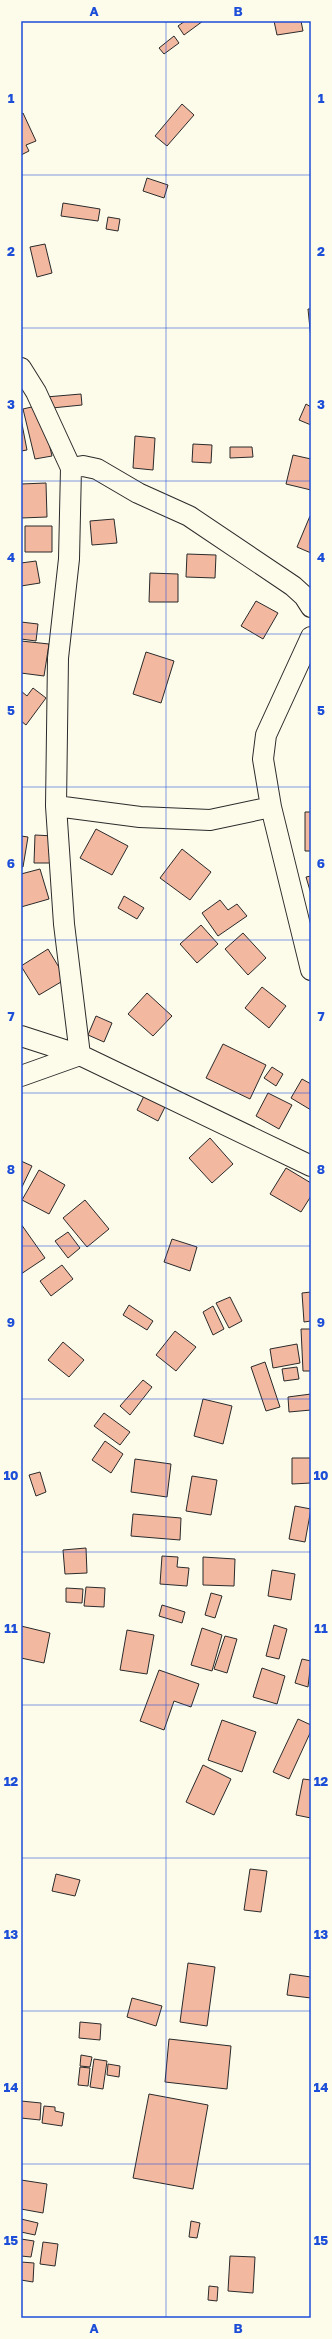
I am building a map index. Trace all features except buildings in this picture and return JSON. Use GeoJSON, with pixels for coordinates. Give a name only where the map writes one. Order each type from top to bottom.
{"type":"FeatureCollection","features":[{"type":"Feature","properties":{"kind":"street"},"geometry":{"type":"LineString","coordinates":[[21,368],[36,392],[71,468],[69,559],[58,658],[56,806],[64,924],[80,1055]]}},
{"type":"Feature","properties":{"kind":"street"},"geometry":{"type":"LineString","coordinates":[[71,468],[83,466],[98,469],[138,493],[189,516],[294,586],[304,596],[311,607]]}},
{"type":"Feature","properties":{"kind":"street"},"geometry":{"type":"LineString","coordinates":[[311,637],[266,735],[263,759],[271,806],[311,970]]}},
{"type":"Feature","properties":{"kind":"street"},"geometry":{"type":"LineString","coordinates":[[56,806],[140,817],[210,820],[271,806]]}},
{"type":"Feature","properties":{"kind":"street"},"geometry":{"type":"LineString","coordinates":[[21,1036],[80,1055],[311,1166]]}},
{"type":"Feature","properties":{"kind":"street"},"geometry":{"type":"LineString","coordinates":[[21,1076],[80,1055]]}}]}
